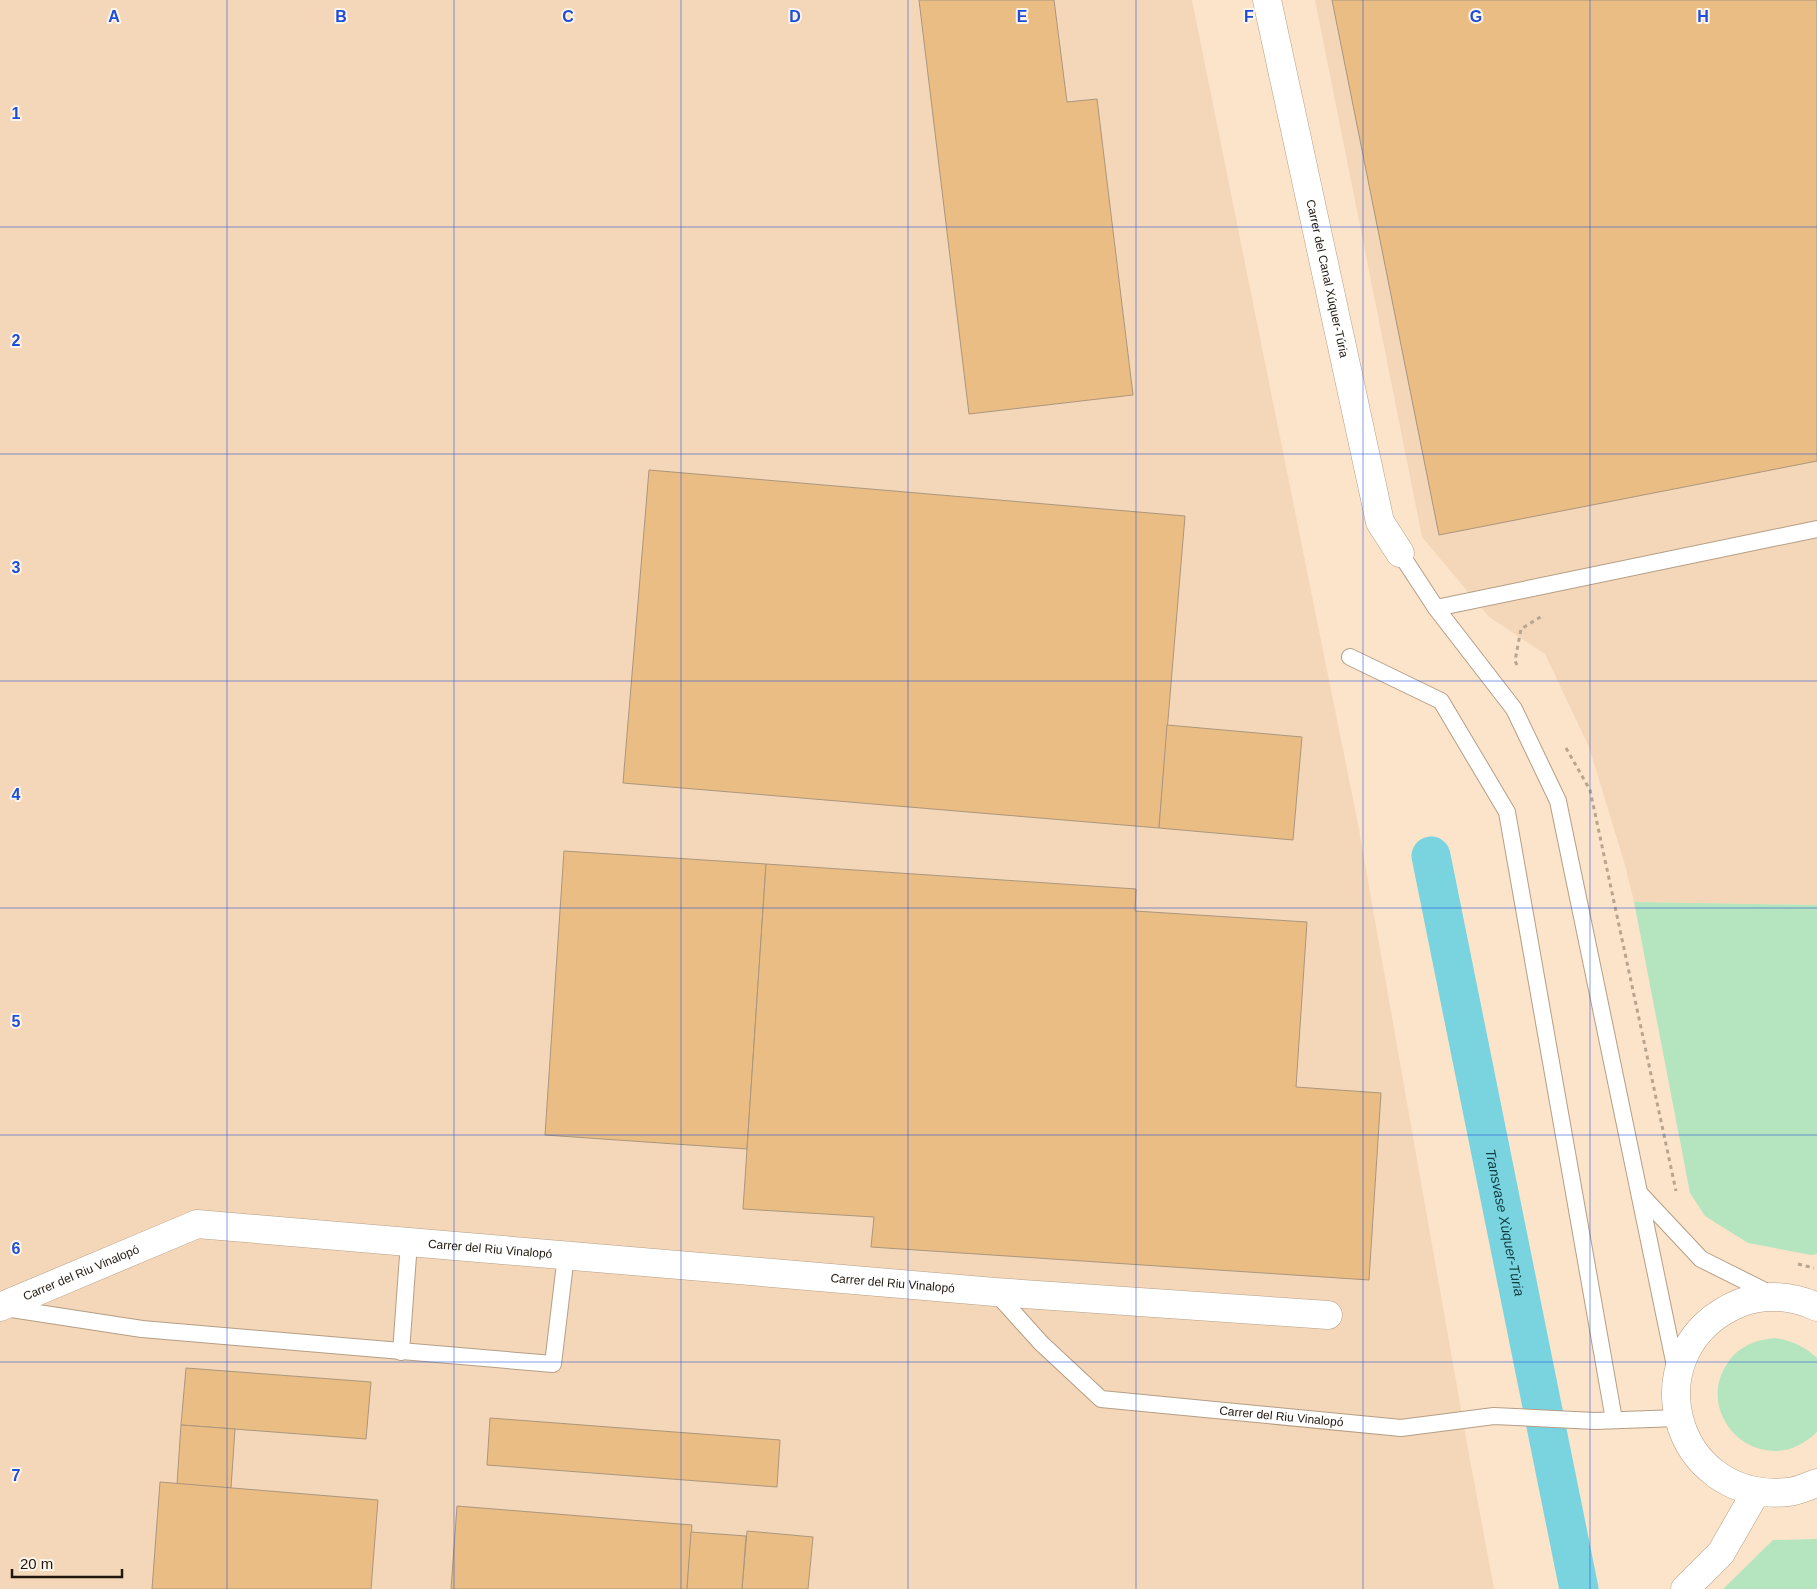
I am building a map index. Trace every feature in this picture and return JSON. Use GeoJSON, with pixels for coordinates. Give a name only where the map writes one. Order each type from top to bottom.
{"type":"FeatureCollection","features":[{"type":"Feature","properties":{"kind":"street","name":"Carrer del Canal Xúquer-Túria"},"geometry":{"type":"LineString","coordinates":[[1267,0],[1380,522],[1400,553]]}},
{"type":"Feature","properties":{"kind":"street","name":"Carrer del Riu Vinalopó"},"geometry":{"type":"LineString","coordinates":[[0,1307],[197,1224],[995,1292],[1328,1315]]}},
{"type":"Feature","properties":{"kind":"street"},"geometry":{"type":"LineString","coordinates":[[1817,1307],[1804,1301],[1777,1297],[1749,1300],[1724,1310],[1702,1327],[1686,1350],[1677,1376],[1675,1398],[1678,1418],[1689,1444],[1706,1466],[1729,1483],[1756,1492],[1789,1492],[1817,1483]]}},
{"type":"Feature","properties":{"kind":"street"},"geometry":{"type":"LineString","coordinates":[[1685,1589],[1721,1553],[1756,1492]]}},
{"type":"Feature","properties":{"kind":"lane"},"geometry":{"type":"LineString","coordinates":[[1436,608],[1817,529]]}},
{"type":"Feature","properties":{"kind":"lane"},"geometry":{"type":"LineString","coordinates":[[1400,553],[1436,608],[1514,709],[1558,801],[1677,1376]]}},
{"type":"Feature","properties":{"kind":"lane"},"geometry":{"type":"LineString","coordinates":[[1350,657],[1441,701],[1507,812],[1614,1420]]}},
{"type":"Feature","properties":{"kind":"lane"},"geometry":{"type":"LineString","coordinates":[[1641,1195],[1701,1259],[1777,1297]]}},
{"type":"Feature","properties":{"kind":"lane"},"geometry":{"type":"LineString","coordinates":[[401,1352],[409,1242]]}},
{"type":"Feature","properties":{"kind":"lane"},"geometry":{"type":"LineString","coordinates":[[0,1307],[142,1329],[553,1364],[566,1255]]}},
{"type":"Feature","properties":{"kind":"lane","name":"Carrer del Riu Vinalopó"},"geometry":{"type":"LineString","coordinates":[[995,1292],[1041,1343],[1101,1399],[1401,1428],[1494,1416],[1595,1421],[1678,1418]]}},
{"type":"Feature","properties":{"kind":"path"},"geometry":{"type":"LineString","coordinates":[[1520,670],[1515,661],[1521,630],[1545,614]]}},
{"type":"Feature","properties":{"kind":"path"},"geometry":{"type":"LineString","coordinates":[[1565,747],[1590,790],[1678,1200]]}},
{"type":"Feature","properties":{"kind":"path"},"geometry":{"type":"LineString","coordinates":[[1789,1263],[1807,1265],[1817,1269]]}},
{"type":"Feature","properties":{"kind":"shaded area"},"geometry":{"type":"Polygon","coordinates":[[[0,0],[1192,0],[1358,824],[1494,1589],[0,1589],[0,0]]]}},
{"type":"Feature","properties":{"kind":"shaded area"},"geometry":{"type":"Polygon","coordinates":[[[1315,0],[1817,0],[1817,905],[1634,902],[1625,865],[1589,747],[1545,654],[1489,617],[1422,537],[1315,0]]]}},
{"type":"Feature","properties":{"kind":"green space"},"geometry":{"type":"Polygon","coordinates":[[[1634,902],[1817,905],[1817,1254],[1811,1255],[1748,1243],[1705,1216],[1690,1193],[1634,902]]]}},
{"type":"Feature","properties":{"kind":"green space"},"geometry":{"type":"Polygon","coordinates":[[[1775,1338],[1798,1345],[1817,1358],[1817,1432],[1793,1448],[1779,1451],[1751,1446],[1739,1438],[1730,1429],[1723,1417],[1718,1391],[1720,1377],[1735,1354],[1753,1343],[1775,1338]]]}},
{"type":"Feature","properties":{"kind":"green space"},"geometry":{"type":"Polygon","coordinates":[[[1817,1539],[1817,1589],[1723,1589],[1773,1540],[1817,1539]]]}},
{"type":"Feature","properties":{"kind":"building"},"geometry":{"type":"Polygon","coordinates":[[[919,0],[1054,0],[1067,102],[1097,99],[1133,395],[969,414],[919,0]]]}},
{"type":"Feature","properties":{"kind":"building"},"geometry":{"type":"Polygon","coordinates":[[[1332,0],[1817,0],[1817,461],[1439,535],[1332,0]]]}},
{"type":"Feature","properties":{"kind":"building"},"geometry":{"type":"Polygon","coordinates":[[[649,470],[1185,516],[1159,828],[623,783],[649,470]]]}},
{"type":"Feature","properties":{"kind":"building"},"geometry":{"type":"Polygon","coordinates":[[[1167,725],[1302,737],[1293,840],[1159,828],[1167,725]]]}},
{"type":"Feature","properties":{"kind":"building"},"geometry":{"type":"Polygon","coordinates":[[[564,851],[766,864],[747,1149],[545,1135],[564,851]]]}},
{"type":"Feature","properties":{"kind":"building"},"geometry":{"type":"Polygon","coordinates":[[[766,864],[1136,889],[1135,911],[1307,922],[1296,1087],[1381,1093],[1369,1280],[871,1247],[874,1217],[743,1209],[766,864]]]}},
{"type":"Feature","properties":{"kind":"building"},"geometry":{"type":"Polygon","coordinates":[[[186,1368],[371,1382],[366,1439],[181,1425],[186,1368]]]}},
{"type":"Feature","properties":{"kind":"building"},"geometry":{"type":"Polygon","coordinates":[[[490,1418],[780,1440],[777,1487],[487,1465],[490,1418]]]}},
{"type":"Feature","properties":{"kind":"building"},"geometry":{"type":"Polygon","coordinates":[[[181,1425],[235,1429],[231,1488],[177,1484],[181,1425]]]}},
{"type":"Feature","properties":{"kind":"building"},"geometry":{"type":"Polygon","coordinates":[[[160,1482],[378,1500],[371,1589],[152,1589],[160,1482]]]}},
{"type":"Feature","properties":{"kind":"building"},"geometry":{"type":"Polygon","coordinates":[[[457,1506],[692,1525],[687,1589],[451,1589],[457,1506]]]}},
{"type":"Feature","properties":{"kind":"building"},"geometry":{"type":"Polygon","coordinates":[[[747,1531],[813,1537],[808,1589],[742,1589],[747,1531]]]}},
{"type":"Feature","properties":{"kind":"building"},"geometry":{"type":"Polygon","coordinates":[[[691,1532],[746,1536],[742,1589],[687,1589],[691,1532]]]}},
{"type":"Feature","properties":{"kind":"waterway","name":"Transvase Xùquer-Tùria"},"geometry":{"type":"LineString","coordinates":[[1431,856],[1579,1589]]}}]}
